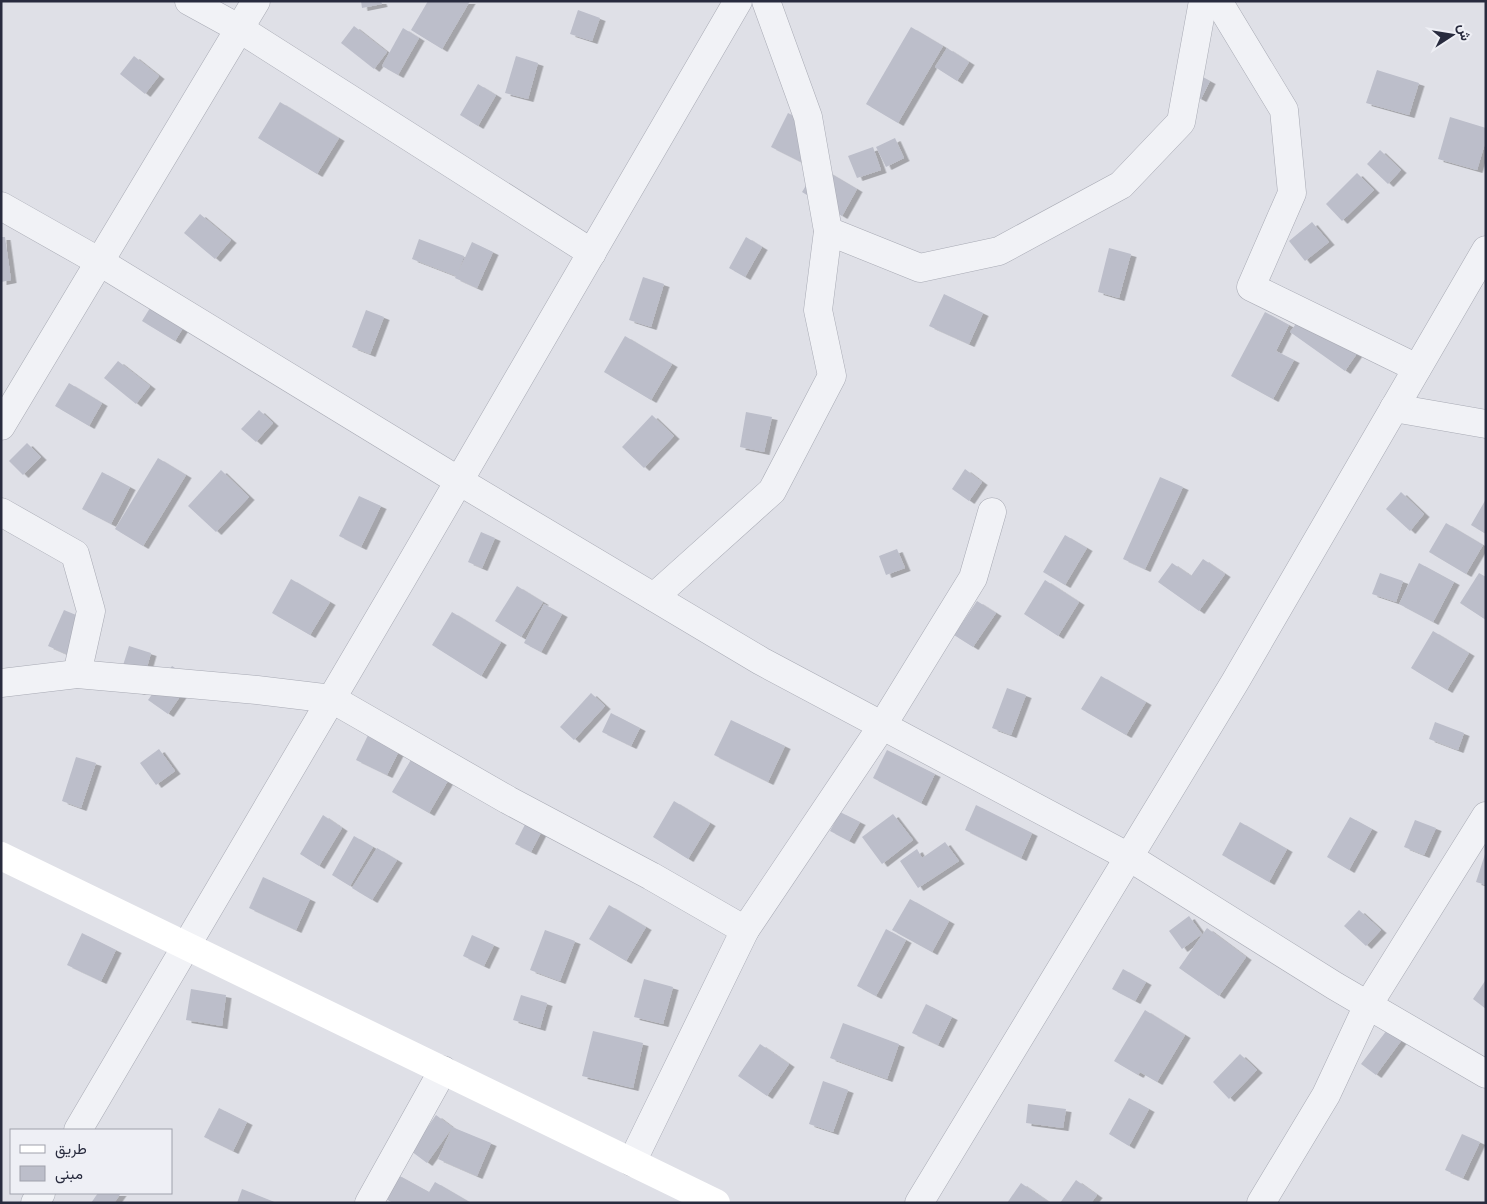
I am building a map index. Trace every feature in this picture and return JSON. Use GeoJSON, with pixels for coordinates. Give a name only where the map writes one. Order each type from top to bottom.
{"type":"FeatureCollection","features":[{"type":"Feature","properties":{"kind":"street"},"geometry":{"type":"LineString","coordinates":[[190,1],[240,29],[592,253]]}},
{"type":"Feature","properties":{"kind":"street"},"geometry":{"type":"LineString","coordinates":[[1,426],[256,1]]}},
{"type":"Feature","properties":{"kind":"street"},"geometry":{"type":"LineString","coordinates":[[79,1129],[332,699],[738,1]]}},
{"type":"Feature","properties":{"kind":"street"},"geometry":{"type":"LineString","coordinates":[[654,597],[772,491],[832,376],[818,310],[828,231],[808,116],[766,1]]}},
{"type":"Feature","properties":{"kind":"street"},"geometry":{"type":"LineString","coordinates":[[828,231],[920,268],[999,251],[1121,185],[1181,122],[1203,1]]}},
{"type":"Feature","properties":{"kind":"street"},"geometry":{"type":"LineString","coordinates":[[1218,1],[1284,110],[1292,194],[1251,288],[1417,368]]}},
{"type":"Feature","properties":{"kind":"street"},"geometry":{"type":"LineString","coordinates":[[1,206],[100,262],[459,481],[761,661],[1129,857],[1368,1005],[1486,1074]]}},
{"type":"Feature","properties":{"kind":"street"},"geometry":{"type":"LineString","coordinates":[[919,1203],[1236,682],[1486,250]]}},
{"type":"Feature","properties":{"kind":"street"},"geometry":{"type":"LineString","coordinates":[[1394,408],[1486,424]]}},
{"type":"Feature","properties":{"kind":"street"},"geometry":{"type":"LineString","coordinates":[[1,512],[75,554],[92,611],[77,674]]}},
{"type":"Feature","properties":{"kind":"street"},"geometry":{"type":"LineString","coordinates":[[632,1162],[745,930],[882,726],[973,578],[992,512]]}},
{"type":"Feature","properties":{"kind":"street"},"geometry":{"type":"LineString","coordinates":[[1,683],[77,674],[257,690],[332,699],[508,800],[651,876],[745,930]]}},
{"type":"Feature","properties":{"kind":"street"},"geometry":{"type":"LineString","coordinates":[[1261,1203],[1326,1095],[1368,1005],[1486,816]]}},
{"type":"Feature","properties":{"kind":"street"},"geometry":{"type":"LineString","coordinates":[[1,856],[716,1203]]}},
{"type":"Feature","properties":{"kind":"street"},"geometry":{"type":"LineString","coordinates":[[369,1203],[443,1070]]}},
{"type":"Feature","properties":{"kind":"building"},"geometry":{"type":"Polygon","coordinates":[[[361,1],[381,1],[382,4],[362,8],[361,1]]]}},
{"type":"Feature","properties":{"kind":"building"},"geometry":{"type":"Polygon","coordinates":[[[428,1],[470,1],[442,49],[411,30],[428,1]]]}},
{"type":"Feature","properties":{"kind":"building"},"geometry":{"type":"Polygon","coordinates":[[[578,10],[600,18],[592,41],[570,34],[578,10]]]}},
{"type":"Feature","properties":{"kind":"building"},"geometry":{"type":"Polygon","coordinates":[[[354,26],[387,52],[374,69],[341,43],[354,26]]]}},
{"type":"Feature","properties":{"kind":"building"},"geometry":{"type":"Polygon","coordinates":[[[911,27],[943,46],[898,123],[866,104],[911,27]]]}},
{"type":"Feature","properties":{"kind":"building"},"geometry":{"type":"Polygon","coordinates":[[[403,28],[419,38],[398,75],[382,66],[403,28]]]}},
{"type":"Feature","properties":{"kind":"building"},"geometry":{"type":"Polygon","coordinates":[[[947,48],[969,62],[957,81],[935,67],[947,48]]]}},
{"type":"Feature","properties":{"kind":"building"},"geometry":{"type":"Polygon","coordinates":[[[134,56],[159,76],[145,94],[120,74],[134,56]]]}},
{"type":"Feature","properties":{"kind":"building"},"geometry":{"type":"Polygon","coordinates":[[[516,56],[538,63],[528,99],[505,93],[516,56]]]}},
{"type":"Feature","properties":{"kind":"building"},"geometry":{"type":"Polygon","coordinates":[[[1182,66],[1210,81],[1201,99],[1173,84],[1182,66]]]}},
{"type":"Feature","properties":{"kind":"building"},"geometry":{"type":"Polygon","coordinates":[[[1377,70],[1419,83],[1409,115],[1366,103],[1377,70]]]}},
{"type":"Feature","properties":{"kind":"building"},"geometry":{"type":"Polygon","coordinates":[[[478,84],[496,95],[478,126],[460,115],[478,84]]]}},
{"type":"Feature","properties":{"kind":"building"},"geometry":{"type":"Polygon","coordinates":[[[280,102],[339,138],[317,174],[258,138],[280,102]]]}},
{"type":"Feature","properties":{"kind":"building"},"geometry":{"type":"Polygon","coordinates":[[[788,113],[818,128],[801,162],[771,147],[788,113]]]}},
{"type":"Feature","properties":{"kind":"building"},"geometry":{"type":"Polygon","coordinates":[[[1450,117],[1486,128],[1486,140],[1477,170],[1438,159],[1450,117]]]}},
{"type":"Feature","properties":{"kind":"building"},"geometry":{"type":"Polygon","coordinates":[[[895,138],[904,158],[886,167],[876,147],[895,138]]]}},
{"type":"Feature","properties":{"kind":"building"},"geometry":{"type":"Polygon","coordinates":[[[873,147],[881,170],[857,178],[848,156],[873,147]]]}},
{"type":"Feature","properties":{"kind":"building"},"geometry":{"type":"Polygon","coordinates":[[[1380,150],[1401,170],[1388,184],[1367,164],[1380,150]]]}},
{"type":"Feature","properties":{"kind":"building"},"geometry":{"type":"Polygon","coordinates":[[[818,166],[857,189],[842,216],[802,192],[818,166]]]}},
{"type":"Feature","properties":{"kind":"building"},"geometry":{"type":"Polygon","coordinates":[[[1357,173],[1374,190],[1342,221],[1326,204],[1357,173]]]}},
{"type":"Feature","properties":{"kind":"building"},"geometry":{"type":"Polygon","coordinates":[[[200,214],[231,240],[215,259],[184,233],[200,214]]]}},
{"type":"Feature","properties":{"kind":"building"},"geometry":{"type":"Polygon","coordinates":[[[1312,222],[1329,242],[1305,261],[1289,241],[1312,222]]]}},
{"type":"Feature","properties":{"kind":"building"},"geometry":{"type":"Polygon","coordinates":[[[1,237],[5,237],[11,280],[1,282],[1,237]]]}},
{"type":"Feature","properties":{"kind":"building"},"geometry":{"type":"Polygon","coordinates":[[[746,237],[762,247],[745,277],[729,268],[746,237]]]}},
{"type":"Feature","properties":{"kind":"building"},"geometry":{"type":"Polygon","coordinates":[[[419,239],[464,256],[458,273],[472,242],[493,252],[477,288],[455,278],[456,276],[412,259],[419,239]]]}},
{"type":"Feature","properties":{"kind":"building"},"geometry":{"type":"Polygon","coordinates":[[[1109,248],[1131,254],[1119,298],[1098,292],[1109,248]]]}},
{"type":"Feature","properties":{"kind":"building"},"geometry":{"type":"Polygon","coordinates":[[[643,277],[664,284],[651,327],[629,320],[643,277]]]}},
{"type":"Feature","properties":{"kind":"building"},"geometry":{"type":"Polygon","coordinates":[[[944,294],[983,313],[969,344],[929,326],[944,294]]]}},
{"type":"Feature","properties":{"kind":"building"},"geometry":{"type":"Polygon","coordinates":[[[153,303],[186,323],[175,341],[142,321],[153,303]]]}},
{"type":"Feature","properties":{"kind":"building"},"geometry":{"type":"Polygon","coordinates":[[[366,310],[384,317],[370,354],[352,347],[366,310]]]}},
{"type":"Feature","properties":{"kind":"building"},"geometry":{"type":"Polygon","coordinates":[[[1306,310],[1360,349],[1345,371],[1290,332],[1306,310]]]}},
{"type":"Feature","properties":{"kind":"building"},"geometry":{"type":"Polygon","coordinates":[[[1265,312],[1289,325],[1276,351],[1294,360],[1273,399],[1231,376],[1265,312]]]}},
{"type":"Feature","properties":{"kind":"building"},"geometry":{"type":"Polygon","coordinates":[[[625,336],[672,364],[651,400],[604,372],[625,336]]]}},
{"type":"Feature","properties":{"kind":"building"},"geometry":{"type":"Polygon","coordinates":[[[118,361],[150,386],[136,404],[104,378],[118,361]]]}},
{"type":"Feature","properties":{"kind":"building"},"geometry":{"type":"Polygon","coordinates":[[[69,383],[102,403],[89,426],[55,406],[69,383]]]}},
{"type":"Feature","properties":{"kind":"building"},"geometry":{"type":"Polygon","coordinates":[[[259,410],[273,423],[256,442],[241,429],[259,410]]]}},
{"type":"Feature","properties":{"kind":"building"},"geometry":{"type":"Polygon","coordinates":[[[746,412],[772,417],[764,452],[740,447],[746,412]]]}},
{"type":"Feature","properties":{"kind":"building"},"geometry":{"type":"Polygon","coordinates":[[[652,415],[674,436],[644,468],[622,447],[652,415]]]}},
{"type":"Feature","properties":{"kind":"building"},"geometry":{"type":"Polygon","coordinates":[[[27,443],[41,457],[23,475],[9,461],[27,443]]]}},
{"type":"Feature","properties":{"kind":"building"},"geometry":{"type":"Polygon","coordinates":[[[158,458],[186,475],[143,546],[115,529],[158,458]]]}},
{"type":"Feature","properties":{"kind":"building"},"geometry":{"type":"Polygon","coordinates":[[[965,469],[982,482],[969,501],[952,489],[965,469]]]}},
{"type":"Feature","properties":{"kind":"building"},"geometry":{"type":"Polygon","coordinates":[[[221,470],[249,497],[216,532],[188,506],[221,470]]]}},
{"type":"Feature","properties":{"kind":"building"},"geometry":{"type":"Polygon","coordinates":[[[102,472],[130,487],[111,524],[82,509],[102,472]]]}},
{"type":"Feature","properties":{"kind":"building"},"geometry":{"type":"Polygon","coordinates":[[[1160,477],[1183,487],[1145,569],[1123,559],[1160,477]]]}},
{"type":"Feature","properties":{"kind":"building"},"geometry":{"type":"Polygon","coordinates":[[[1401,492],[1424,514],[1410,531],[1386,509],[1401,492]]]}},
{"type":"Feature","properties":{"kind":"building"},"geometry":{"type":"Polygon","coordinates":[[[359,496],[381,506],[361,547],[339,536],[359,496]]]}},
{"type":"Feature","properties":{"kind":"building"},"geometry":{"type":"Polygon","coordinates":[[[1486,499],[1486,534],[1471,525],[1486,499]]]}},
{"type":"Feature","properties":{"kind":"building"},"geometry":{"type":"Polygon","coordinates":[[[1446,523],[1483,545],[1466,574],[1429,552],[1446,523]]]}},
{"type":"Feature","properties":{"kind":"building"},"geometry":{"type":"Polygon","coordinates":[[[481,532],[495,538],[482,568],[468,562],[481,532]]]}},
{"type":"Feature","properties":{"kind":"building"},"geometry":{"type":"Polygon","coordinates":[[[1065,535],[1087,548],[1065,585],[1043,572],[1065,535]]]}},
{"type":"Feature","properties":{"kind":"building"},"geometry":{"type":"Polygon","coordinates":[[[897,549],[905,568],[886,575],[879,556],[897,549]]]}},
{"type":"Feature","properties":{"kind":"building"},"geometry":{"type":"Polygon","coordinates":[[[1203,559],[1225,574],[1199,611],[1158,582],[1172,563],[1191,576],[1203,559]]]}},
{"type":"Feature","properties":{"kind":"building"},"geometry":{"type":"Polygon","coordinates":[[[1419,563],[1454,582],[1433,622],[1399,604],[1419,563]]]}},
{"type":"Feature","properties":{"kind":"building"},"geometry":{"type":"Polygon","coordinates":[[[1380,573],[1403,581],[1396,602],[1372,594],[1380,573]]]}},
{"type":"Feature","properties":{"kind":"building"},"geometry":{"type":"Polygon","coordinates":[[[1479,573],[1486,577],[1486,620],[1460,603],[1479,573]]]}},
{"type":"Feature","properties":{"kind":"building"},"geometry":{"type":"Polygon","coordinates":[[[291,579],[330,602],[310,635],[272,613],[291,579]]]}},
{"type":"Feature","properties":{"kind":"building"},"geometry":{"type":"Polygon","coordinates":[[[1045,580],[1079,602],[1058,636],[1024,614],[1045,580]]]}},
{"type":"Feature","properties":{"kind":"building"},"geometry":{"type":"Polygon","coordinates":[[[517,586],[543,602],[521,637],[495,621],[517,586]]]}},
{"type":"Feature","properties":{"kind":"building"},"geometry":{"type":"Polygon","coordinates":[[[977,601],[996,613],[973,647],[954,635],[977,601]]]}},
{"type":"Feature","properties":{"kind":"building"},"geometry":{"type":"Polygon","coordinates":[[[544,604],[562,614],[541,652],[524,643],[544,604]]]}},
{"type":"Feature","properties":{"kind":"building"},"geometry":{"type":"Polygon","coordinates":[[[64,610],[88,620],[71,656],[48,646],[64,610]]]}},
{"type":"Feature","properties":{"kind":"building"},"geometry":{"type":"Polygon","coordinates":[[[452,612],[501,642],[481,676],[432,645],[452,612]]]}},
{"type":"Feature","properties":{"kind":"building"},"geometry":{"type":"Polygon","coordinates":[[[1433,631],[1469,653],[1447,690],[1411,668],[1433,631]]]}},
{"type":"Feature","properties":{"kind":"building"},"geometry":{"type":"Polygon","coordinates":[[[129,646],[151,653],[140,692],[117,685],[129,646]]]}},
{"type":"Feature","properties":{"kind":"building"},"geometry":{"type":"Polygon","coordinates":[[[172,666],[192,679],[168,714],[148,700],[172,666]]]}},
{"type":"Feature","properties":{"kind":"building"},"geometry":{"type":"Polygon","coordinates":[[[1101,676],[1146,702],[1126,735],[1081,709],[1101,676]]]}},
{"type":"Feature","properties":{"kind":"building"},"geometry":{"type":"Polygon","coordinates":[[[1007,688],[1026,695],[1011,735],[992,728],[1007,688]]]}},
{"type":"Feature","properties":{"kind":"building"},"geometry":{"type":"Polygon","coordinates":[[[591,693],[605,706],[574,740],[560,727],[591,693]]]}},
{"type":"Feature","properties":{"kind":"building"},"geometry":{"type":"Polygon","coordinates":[[[611,713],[640,728],[631,746],[602,732],[611,713]]]}},
{"type":"Feature","properties":{"kind":"building"},"geometry":{"type":"Polygon","coordinates":[[[731,720],[785,746],[768,782],[714,755],[731,720]]]}},
{"type":"Feature","properties":{"kind":"building"},"geometry":{"type":"Polygon","coordinates":[[[1435,722],[1464,733],[1458,750],[1429,739],[1435,722]]]}},
{"type":"Feature","properties":{"kind":"building"},"geometry":{"type":"Polygon","coordinates":[[[371,729],[402,745],[387,775],[356,760],[371,729]]]}},
{"type":"Feature","properties":{"kind":"building"},"geometry":{"type":"Polygon","coordinates":[[[159,749],[175,771],[156,785],[140,763],[159,749]]]}},
{"type":"Feature","properties":{"kind":"building"},"geometry":{"type":"Polygon","coordinates":[[[887,750],[935,774],[921,803],[873,778],[887,750]]]}},
{"type":"Feature","properties":{"kind":"building"},"geometry":{"type":"Polygon","coordinates":[[[76,757],[96,763],[81,808],[62,801],[76,757]]]}},
{"type":"Feature","properties":{"kind":"building"},"geometry":{"type":"Polygon","coordinates":[[[412,758],[449,779],[429,813],[392,792],[412,758]]]}},
{"type":"Feature","properties":{"kind":"building"},"geometry":{"type":"Polygon","coordinates":[[[674,801],[710,823],[688,859],[653,837],[674,801]]]}},
{"type":"Feature","properties":{"kind":"building"},"geometry":{"type":"Polygon","coordinates":[[[976,805],[1032,833],[1021,858],[965,830],[976,805]]]}},
{"type":"Feature","properties":{"kind":"building"},"geometry":{"type":"Polygon","coordinates":[[[533,809],[549,817],[531,852],[515,844],[533,809]]]}},
{"type":"Feature","properties":{"kind":"building"},"geometry":{"type":"Polygon","coordinates":[[[840,812],[860,822],[849,841],[830,831],[840,812]]]}},
{"type":"Feature","properties":{"kind":"building"},"geometry":{"type":"Polygon","coordinates":[[[893,814],[913,840],[882,864],[862,837],[893,814]]]}},
{"type":"Feature","properties":{"kind":"building"},"geometry":{"type":"Polygon","coordinates":[[[323,815],[342,828],[319,866],[300,854],[323,815]]]}},
{"type":"Feature","properties":{"kind":"building"},"geometry":{"type":"Polygon","coordinates":[[[1350,817],[1372,829],[1349,870],[1327,857],[1350,817]]]}},
{"type":"Feature","properties":{"kind":"building"},"geometry":{"type":"Polygon","coordinates":[[[1415,820],[1436,828],[1424,855],[1404,847],[1415,820]]]}},
{"type":"Feature","properties":{"kind":"building"},"geometry":{"type":"Polygon","coordinates":[[[1240,822],[1287,849],[1269,882],[1222,855],[1240,822]]]}},
{"type":"Feature","properties":{"kind":"building"},"geometry":{"type":"Polygon","coordinates":[[[354,836],[373,847],[350,886],[332,875],[354,836]]]}},
{"type":"Feature","properties":{"kind":"building"},"geometry":{"type":"Polygon","coordinates":[[[945,842],[959,861],[918,888],[900,861],[917,849],[922,858],[945,842]]]}},
{"type":"Feature","properties":{"kind":"building"},"geometry":{"type":"Polygon","coordinates":[[[377,848],[397,860],[372,900],[352,888],[377,848]]]}},
{"type":"Feature","properties":{"kind":"building"},"geometry":{"type":"Polygon","coordinates":[[[1486,851],[1486,885],[1476,882],[1486,851]]]}},
{"type":"Feature","properties":{"kind":"building"},"geometry":{"type":"Polygon","coordinates":[[[263,877],[310,899],[296,930],[249,908],[263,877]]]}},
{"type":"Feature","properties":{"kind":"building"},"geometry":{"type":"Polygon","coordinates":[[[910,899],[949,921],[932,952],[892,930],[910,899]]]}},
{"type":"Feature","properties":{"kind":"building"},"geometry":{"type":"Polygon","coordinates":[[[609,905],[646,927],[626,961],[589,939],[609,905]]]}},
{"type":"Feature","properties":{"kind":"building"},"geometry":{"type":"Polygon","coordinates":[[[1359,910],[1381,930],[1366,946],[1344,926],[1359,910]]]}},
{"type":"Feature","properties":{"kind":"building"},"geometry":{"type":"Polygon","coordinates":[[[1189,916],[1202,934],[1182,949],[1169,931],[1189,916]]]}},
{"type":"Feature","properties":{"kind":"building"},"geometry":{"type":"Polygon","coordinates":[[[1207,928],[1246,957],[1219,996],[1179,968],[1207,928]]]}},
{"type":"Feature","properties":{"kind":"building"},"geometry":{"type":"Polygon","coordinates":[[[886,929],[906,940],[876,996],[857,986],[886,929]]]}},
{"type":"Feature","properties":{"kind":"building"},"geometry":{"type":"Polygon","coordinates":[[[545,930],[575,941],[560,981],[530,970],[545,930]]]}},
{"type":"Feature","properties":{"kind":"building"},"geometry":{"type":"Polygon","coordinates":[[[82,933],[116,950],[101,981],[67,965],[82,933]]]}},
{"type":"Feature","properties":{"kind":"building"},"geometry":{"type":"Polygon","coordinates":[[[472,935],[494,945],[484,966],[463,956],[472,935]]]}},
{"type":"Feature","properties":{"kind":"building"},"geometry":{"type":"Polygon","coordinates":[[[1123,969],[1146,982],[1135,1001],[1112,989],[1123,969]]]}},
{"type":"Feature","properties":{"kind":"building"},"geometry":{"type":"Polygon","coordinates":[[[644,979],[673,987],[663,1024],[634,1017],[644,979]]]}},
{"type":"Feature","properties":{"kind":"building"},"geometry":{"type":"Polygon","coordinates":[[[1486,982],[1486,1009],[1473,999],[1486,982]]]}},
{"type":"Feature","properties":{"kind":"building"},"geometry":{"type":"Polygon","coordinates":[[[191,989],[226,995],[222,1026],[186,1020],[191,989]]]}},
{"type":"Feature","properties":{"kind":"building"},"geometry":{"type":"Polygon","coordinates":[[[521,995],[547,1003],[540,1028],[513,1020],[521,995]]]}},
{"type":"Feature","properties":{"kind":"building"},"geometry":{"type":"Polygon","coordinates":[[[926,1004],[952,1017],[938,1045],[912,1033],[926,1004]]]}},
{"type":"Feature","properties":{"kind":"building"},"geometry":{"type":"Polygon","coordinates":[[[1145,1010],[1185,1035],[1157,1082],[1140,1072],[1138,1075],[1114,1061],[1145,1010]]]}},
{"type":"Feature","properties":{"kind":"building"},"geometry":{"type":"Polygon","coordinates":[[[843,1023],[899,1044],[887,1079],[830,1058],[843,1023]]]}},
{"type":"Feature","properties":{"kind":"building"},"geometry":{"type":"Polygon","coordinates":[[[1387,1030],[1401,1041],[1376,1075],[1361,1064],[1387,1030]]]}},
{"type":"Feature","properties":{"kind":"building"},"geometry":{"type":"Polygon","coordinates":[[[593,1031],[643,1043],[633,1088],[582,1076],[593,1031]]]}},
{"type":"Feature","properties":{"kind":"building"},"geometry":{"type":"Polygon","coordinates":[[[760,1044],[789,1064],[767,1096],[738,1076],[760,1044]]]}},
{"type":"Feature","properties":{"kind":"building"},"geometry":{"type":"Polygon","coordinates":[[[1240,1054],[1257,1070],[1229,1099],[1213,1082],[1240,1054]]]}},
{"type":"Feature","properties":{"kind":"building"},"geometry":{"type":"Polygon","coordinates":[[[823,1081],[848,1090],[833,1132],[809,1124],[823,1081]]]}},
{"type":"Feature","properties":{"kind":"building"},"geometry":{"type":"Polygon","coordinates":[[[1129,1098],[1149,1109],[1129,1146],[1109,1134],[1129,1098]]]}},
{"type":"Feature","properties":{"kind":"building"},"geometry":{"type":"Polygon","coordinates":[[[1028,1104],[1066,1109],[1063,1128],[1026,1123],[1028,1104]]]}},
{"type":"Feature","properties":{"kind":"building"},"geometry":{"type":"Polygon","coordinates":[[[219,1108],[247,1122],[233,1151],[204,1137],[219,1108]]]}},
{"type":"Feature","properties":{"kind":"building"},"geometry":{"type":"Polygon","coordinates":[[[436,1115],[452,1127],[491,1143],[477,1176],[438,1159],[452,1128],[427,1163],[411,1151],[436,1115]]]}},
{"type":"Feature","properties":{"kind":"building"},"geometry":{"type":"Polygon","coordinates":[[[1462,1134],[1480,1142],[1463,1178],[1445,1170],[1462,1134]]]}},
{"type":"Feature","properties":{"kind":"building"},"geometry":{"type":"Polygon","coordinates":[[[396,1174],[429,1192],[435,1182],[471,1203],[393,1203],[383,1197],[396,1174]]]}},
{"type":"Feature","properties":{"kind":"building"},"geometry":{"type":"Polygon","coordinates":[[[1076,1180],[1097,1195],[1091,1203],[1060,1203],[1076,1180]]]}},
{"type":"Feature","properties":{"kind":"building"},"geometry":{"type":"Polygon","coordinates":[[[1021,1183],[1050,1203],[1007,1203],[1021,1183]]]}},
{"type":"Feature","properties":{"kind":"building"},"geometry":{"type":"Polygon","coordinates":[[[242,1189],[277,1203],[237,1203],[242,1189]]]}},
{"type":"Feature","properties":{"kind":"building"},"geometry":{"type":"Polygon","coordinates":[[[97,1194],[120,1194],[114,1203],[91,1203],[97,1194]]]}}]}
